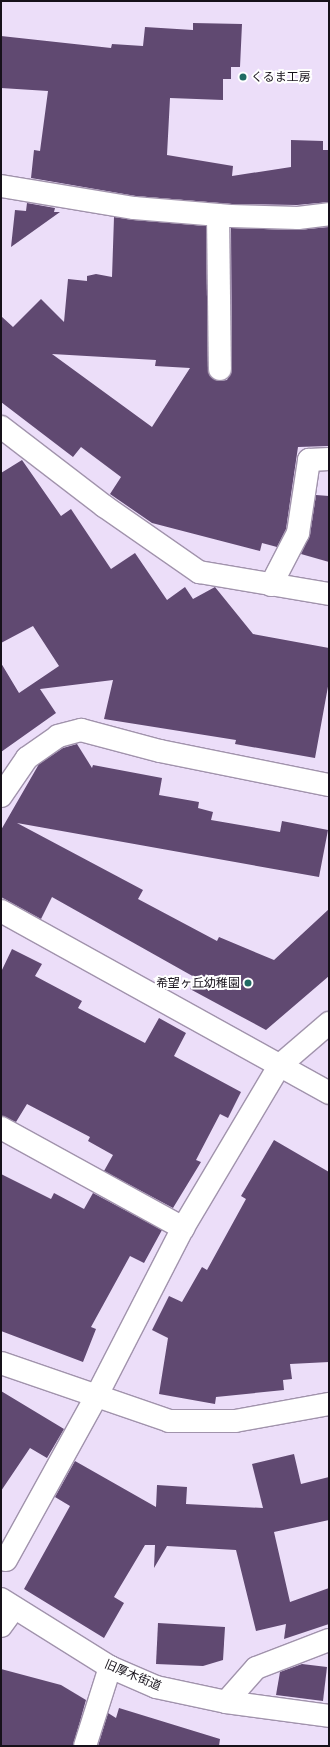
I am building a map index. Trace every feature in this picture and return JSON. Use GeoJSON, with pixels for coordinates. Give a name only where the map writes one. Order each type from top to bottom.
{"type":"FeatureCollection","features":[{"type":"Feature","properties":{"kind":"street"},"geometry":{"type":"LineString","coordinates":[[1,186],[134,208],[218,215],[298,218],[329,214]]}},
{"type":"Feature","properties":{"kind":"street"},"geometry":{"type":"LineString","coordinates":[[218,215],[220,369]]}},
{"type":"Feature","properties":{"kind":"street"},"geometry":{"type":"LineString","coordinates":[[1,427],[104,506],[200,572],[329,594]]}},
{"type":"Feature","properties":{"kind":"street"},"geometry":{"type":"LineString","coordinates":[[271,584],[298,533],[309,460],[329,459]]}},
{"type":"Feature","properties":{"kind":"street"},"geometry":{"type":"LineString","coordinates":[[2,790],[27,758],[58,736],[81,730],[160,751],[329,785]]}},
{"type":"Feature","properties":{"kind":"street"},"geometry":{"type":"LineString","coordinates":[[1,911],[329,1093]]}},
{"type":"Feature","properties":{"kind":"street"},"geometry":{"type":"LineString","coordinates":[[6,1560],[96,1397],[183,1228],[279,1066],[329,1023]]}},
{"type":"Feature","properties":{"kind":"street"},"geometry":{"type":"LineString","coordinates":[[1,1128],[183,1228]]}},
{"type":"Feature","properties":{"kind":"street"},"geometry":{"type":"LineString","coordinates":[[1,1363],[169,1421],[204,1423],[329,1404]]}},
{"type":"Feature","properties":{"kind":"street"},"geometry":{"type":"LineString","coordinates":[[1,1626],[8,1604]]}},
{"type":"Feature","properties":{"kind":"street","name":"旧厚木街道"},"geometry":{"type":"LineString","coordinates":[[8,1604],[110,1667],[156,1687],[226,1702],[329,1716]]}},
{"type":"Feature","properties":{"kind":"street"},"geometry":{"type":"LineString","coordinates":[[226,1702],[256,1668],[329,1640]]}},
{"type":"Feature","properties":{"kind":"street"},"geometry":{"type":"LineString","coordinates":[[86,1746],[110,1667]]}},
{"type":"Feature","properties":{"kind":"building"},"geometry":{"type":"Polygon","coordinates":[[[193,23],[242,24],[240,67],[231,67],[231,79],[223,79],[223,100],[170,98],[167,155],[233,166],[232,176],[291,167],[291,140],[323,141],[323,150],[329,150],[329,202],[297,205],[232,204],[136,196],[31,178],[34,150],[40,151],[48,91],[1,88],[1,36],[111,48],[112,44],[143,46],[145,27],[193,30],[193,23]]]}},
{"type":"Feature","properties":{"kind":"building"},"geometry":{"type":"Polygon","coordinates":[[[27,203],[55,208],[54,212],[60,212],[11,247],[15,210],[26,211],[27,203]]]}},
{"type":"Feature","properties":{"kind":"building"},"geometry":{"type":"Polygon","coordinates":[[[114,217],[206,226],[208,369],[210,376],[220,381],[227,380],[232,369],[231,228],[298,230],[329,227],[329,446],[298,447],[286,529],[277,547],[262,543],[260,551],[152,523],[110,494],[121,477],[81,447],[73,457],[1,402],[1,316],[13,327],[41,299],[64,322],[68,279],[87,281],[87,276],[96,274],[112,277],[114,217]],[[52,354],[152,427],[190,368],[155,366],[156,360],[52,354]]]}},
{"type":"Feature","properties":{"kind":"building"},"geometry":{"type":"Polygon","coordinates":[[[22,460],[61,516],[71,509],[111,569],[135,553],[167,600],[185,587],[193,599],[215,587],[253,634],[329,648],[329,681],[315,758],[235,744],[236,740],[104,719],[113,680],[40,689],[56,713],[1,752],[1,663],[19,693],[59,666],[33,626],[1,643],[1,473],[22,460]]]}},
{"type":"Feature","properties":{"kind":"building"},"geometry":{"type":"Polygon","coordinates":[[[316,495],[329,496],[329,562],[301,554],[310,535],[316,495]]]}},
{"type":"Feature","properties":{"kind":"building"},"geometry":{"type":"Polygon","coordinates":[[[77,744],[92,768],[93,765],[162,778],[159,795],[199,802],[198,808],[213,812],[211,820],[280,832],[282,821],[328,830],[319,877],[17,823],[143,890],[138,899],[217,941],[219,937],[274,960],[329,909],[329,976],[266,1030],[190,989],[196,978],[52,897],[41,919],[1,897],[1,830],[39,764],[63,748],[77,744]]]}},
{"type":"Feature","properties":{"kind":"building"},"geometry":{"type":"Polygon","coordinates":[[[12,949],[42,964],[35,976],[82,1001],[78,1008],[145,1043],[159,1018],[186,1033],[174,1056],[241,1092],[228,1118],[220,1114],[196,1160],[201,1162],[173,1208],[104,1171],[113,1155],[88,1141],[90,1137],[27,1104],[16,1122],[1,1116],[1,972],[12,949]]]}},
{"type":"Feature","properties":{"kind":"building"},"geometry":{"type":"Polygon","coordinates":[[[274,1140],[329,1172],[329,1362],[290,1364],[292,1379],[283,1380],[284,1390],[216,1397],[215,1404],[159,1394],[168,1338],[152,1330],[169,1296],[182,1302],[202,1267],[207,1270],[246,1199],[241,1196],[274,1140]]]}},
{"type":"Feature","properties":{"kind":"building"},"geometry":{"type":"Polygon","coordinates":[[[1,1174],[51,1199],[54,1193],[84,1209],[93,1193],[162,1230],[144,1263],[130,1256],[91,1327],[96,1329],[83,1362],[1,1331],[1,1174]]]}},
{"type":"Feature","properties":{"kind":"building"},"geometry":{"type":"Polygon","coordinates":[[[1,1391],[64,1429],[47,1458],[30,1448],[1,1491],[1,1391]]]}},
{"type":"Feature","properties":{"kind":"building"},"geometry":{"type":"Polygon","coordinates":[[[294,1454],[301,1484],[329,1477],[329,1520],[274,1532],[290,1602],[329,1588],[329,1624],[284,1639],[286,1624],[256,1631],[236,1550],[167,1546],[154,1568],[155,1545],[145,1545],[114,1597],[124,1603],[104,1638],[24,1589],[70,1506],[55,1497],[75,1461],[156,1507],[157,1485],[187,1487],[186,1504],[263,1508],[252,1464],[294,1454]]]}},
{"type":"Feature","properties":{"kind":"building"},"geometry":{"type":"Polygon","coordinates":[[[158,1623],[225,1627],[223,1660],[203,1666],[156,1664],[158,1623]]]}},
{"type":"Feature","properties":{"kind":"building"},"geometry":{"type":"Polygon","coordinates":[[[302,1664],[327,1667],[323,1701],[276,1695],[280,1672],[302,1664]]]}},
{"type":"Feature","properties":{"kind":"building"},"geometry":{"type":"Polygon","coordinates":[[[1,1669],[61,1685],[86,1700],[73,1746],[1,1746],[1,1669]]]}},
{"type":"Feature","properties":{"kind":"building"},"geometry":{"type":"Polygon","coordinates":[[[119,1708],[220,1739],[219,1746],[98,1746],[108,1713],[116,1718],[119,1708]]]}},
{"type":"Feature","properties":{"kind":"place","name":"くるま工房"},"geometry":{"type":"Point","coordinates":[243,77]}},
{"type":"Feature","properties":{"kind":"place","name":"希望ヶ丘幼稚園"},"geometry":{"type":"Point","coordinates":[248,983]}}]}
